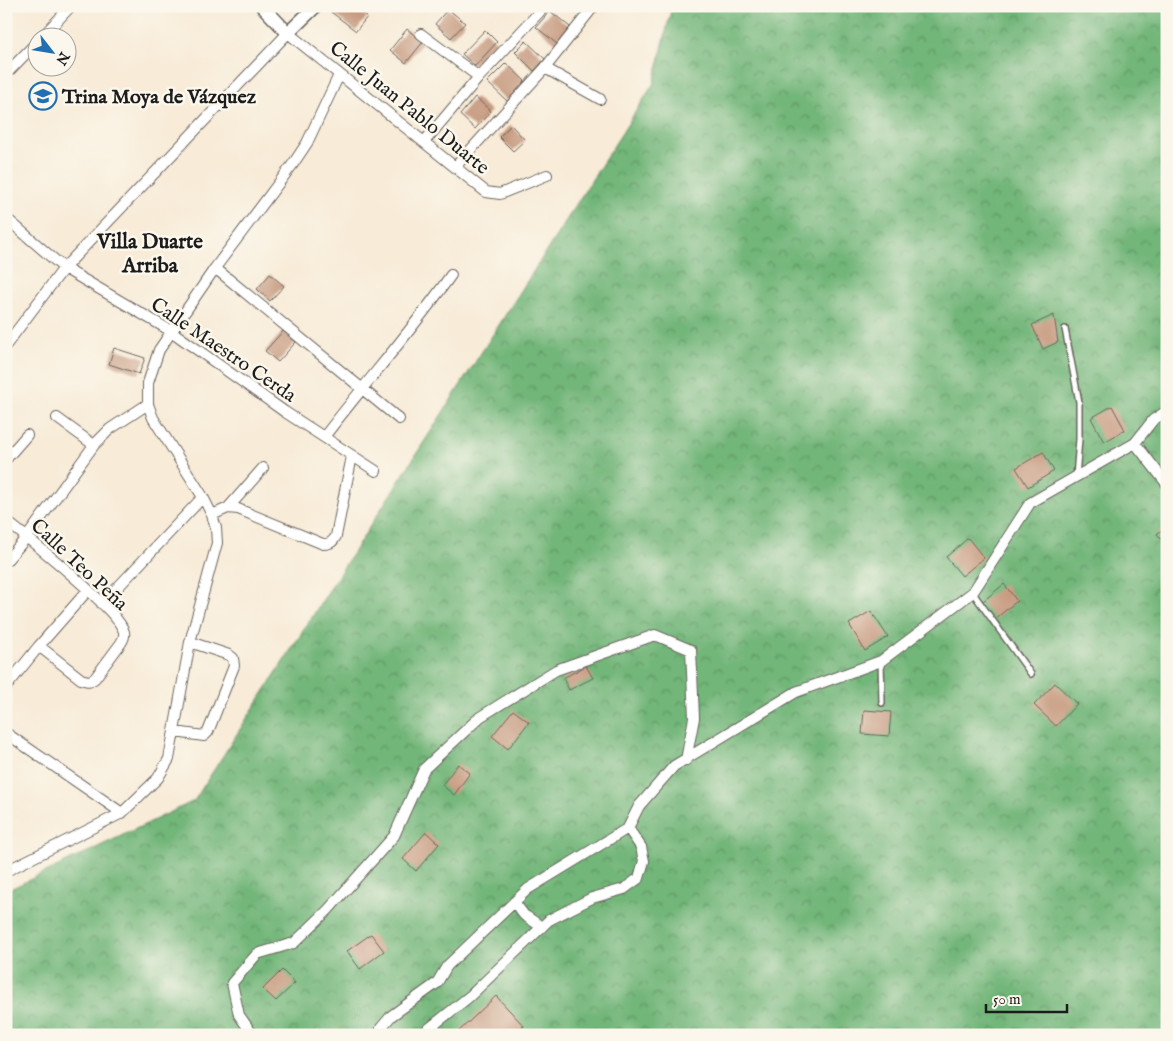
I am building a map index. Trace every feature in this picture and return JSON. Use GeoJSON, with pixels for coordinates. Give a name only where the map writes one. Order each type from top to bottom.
{"type":"FeatureCollection","features":[{"type":"Feature","properties":{"kind":"street"},"geometry":{"type":"LineString","coordinates":[[50,28],[71,6]]}},
{"type":"Feature","properties":{"kind":"street","name":"Calle Juan Pablo Duarte"},"geometry":{"type":"LineString","coordinates":[[262,6],[288,33],[486,192],[500,194],[548,175]]}},
{"type":"Feature","properties":{"kind":"street"},"geometry":{"type":"LineString","coordinates":[[6,345],[64,268],[316,6]]}},
{"type":"Feature","properties":{"kind":"street"},"geometry":{"type":"LineString","coordinates":[[424,142],[479,76],[545,6]]}},
{"type":"Feature","properties":{"kind":"street"},"geometry":{"type":"LineString","coordinates":[[455,167],[545,68],[594,6]]}},
{"type":"Feature","properties":{"kind":"street"},"geometry":{"type":"LineString","coordinates":[[421,34],[479,76]]}},
{"type":"Feature","properties":{"kind":"street"},"geometry":{"type":"LineString","coordinates":[[6,74],[28,51]]}},
{"type":"Feature","properties":{"kind":"street"},"geometry":{"type":"LineString","coordinates":[[545,68],[600,99]]}},
{"type":"Feature","properties":{"kind":"street"},"geometry":{"type":"LineString","coordinates":[[6,871],[122,813],[158,778],[170,759],[190,642],[217,543],[216,528],[203,497],[160,432],[153,418],[148,404],[148,383],[159,350],[215,268],[294,164],[340,75]]}},
{"type":"Feature","properties":{"kind":"street","name":"Calle Maestro Cerda"},"geometry":{"type":"LineString","coordinates":[[6,218],[64,268],[171,331],[376,471]]}},
{"type":"Feature","properties":{"kind":"street"},"geometry":{"type":"LineString","coordinates":[[215,268],[399,419]]}},
{"type":"Feature","properties":{"kind":"street"},"geometry":{"type":"LineString","coordinates":[[324,437],[362,387],[401,343],[451,275]]}},
{"type":"Feature","properties":{"kind":"street"},"geometry":{"type":"LineString","coordinates":[[6,561],[27,538],[94,445],[110,430],[148,404]]}},
{"type":"Feature","properties":{"kind":"street"},"geometry":{"type":"LineString","coordinates":[[381,1035],[381,1028],[391,1016],[436,982],[446,966],[528,888],[628,828],[639,806],[674,766],[796,692],[881,661],[973,592],[1030,503],[1135,443],[1153,420],[1167,411]]}},
{"type":"Feature","properties":{"kind":"street"},"geometry":{"type":"LineString","coordinates":[[57,418],[94,445]]}},
{"type":"Feature","properties":{"kind":"street"},"geometry":{"type":"LineString","coordinates":[[6,459],[27,435]]}},
{"type":"Feature","properties":{"kind":"street"},"geometry":{"type":"LineString","coordinates":[[1135,443],[1167,484]]}},
{"type":"Feature","properties":{"kind":"street"},"geometry":{"type":"LineString","coordinates":[[228,508],[248,512],[323,544],[328,544],[336,536],[352,456]]}},
{"type":"Feature","properties":{"kind":"street"},"geometry":{"type":"LineString","coordinates":[[212,515],[228,508],[263,468]]}},
{"type":"Feature","properties":{"kind":"street"},"geometry":{"type":"LineString","coordinates":[[102,604],[203,497]]}},
{"type":"Feature","properties":{"kind":"street","name":"Calle Teo Peña"},"geometry":{"type":"LineString","coordinates":[[6,520],[88,590],[122,628],[124,638],[92,681],[87,682],[39,646]]}},
{"type":"Feature","properties":{"kind":"street"},"geometry":{"type":"LineString","coordinates":[[6,687],[88,590]]}},
{"type":"Feature","properties":{"kind":"street"},"geometry":{"type":"LineString","coordinates":[[253,1035],[239,1015],[232,983],[257,954],[294,943],[328,910],[394,836],[424,769],[480,717],[556,670],[656,635],[691,650],[694,718],[686,760]]}},
{"type":"Feature","properties":{"kind":"street"},"geometry":{"type":"LineString","coordinates":[[175,732],[204,736],[208,732],[234,666],[233,658],[229,655],[190,642]]}},
{"type":"Feature","properties":{"kind":"street"},"geometry":{"type":"LineString","coordinates":[[6,733],[122,813]]}},
{"type":"Feature","properties":{"kind":"street"},"geometry":{"type":"LineString","coordinates":[[421,1035],[470,996],[549,920],[592,898],[624,889],[639,878],[644,861],[641,847],[628,828]]}},
{"type":"Feature","properties":{"kind":"street"},"geometry":{"type":"LineString","coordinates":[[514,902],[524,916],[542,927]]}},
{"type":"Feature","properties":{"kind":"lane"},"geometry":{"type":"LineString","coordinates":[[1065,329],[1080,402],[1076,477]]}},
{"type":"Feature","properties":{"kind":"lane"},"geometry":{"type":"LineString","coordinates":[[973,592],[1031,674]]}},
{"type":"Feature","properties":{"kind":"lane"},"geometry":{"type":"LineString","coordinates":[[881,661],[882,703]]}},
{"type":"Feature","properties":{"kind":"green space"},"geometry":{"type":"Polygon","coordinates":[[[672,6],[1167,6],[1167,1035],[6,1035],[6,891],[194,801],[654,83],[672,6]]]}},
{"type":"Feature","properties":{"kind":"building"},"geometry":{"type":"Polygon","coordinates":[[[335,6],[353,6],[367,17],[356,31],[331,12],[335,6]]]}},
{"type":"Feature","properties":{"kind":"building"},"geometry":{"type":"Polygon","coordinates":[[[448,9],[465,23],[451,38],[435,24],[448,9]]]}},
{"type":"Feature","properties":{"kind":"building"},"geometry":{"type":"Polygon","coordinates":[[[550,11],[570,27],[557,44],[536,27],[550,11]]]}},
{"type":"Feature","properties":{"kind":"building"},"geometry":{"type":"Polygon","coordinates":[[[407,29],[423,42],[406,63],[390,50],[407,29]]]}},
{"type":"Feature","properties":{"kind":"building"},"geometry":{"type":"Polygon","coordinates":[[[485,30],[497,42],[475,66],[462,54],[485,30]]]}},
{"type":"Feature","properties":{"kind":"building"},"geometry":{"type":"Polygon","coordinates":[[[526,41],[545,59],[534,71],[515,52],[526,41]]]}},
{"type":"Feature","properties":{"kind":"building"},"geometry":{"type":"Polygon","coordinates":[[[506,63],[525,81],[507,101],[487,82],[506,63]]]}},
{"type":"Feature","properties":{"kind":"building"},"geometry":{"type":"Polygon","coordinates":[[[475,97],[491,111],[475,129],[460,115],[475,97]]]}},
{"type":"Feature","properties":{"kind":"building"},"geometry":{"type":"Polygon","coordinates":[[[511,125],[525,140],[513,151],[499,137],[511,125]]]}},
{"type":"Feature","properties":{"kind":"building"},"geometry":{"type":"Polygon","coordinates":[[[270,274],[284,286],[270,301],[257,289],[270,274]]]}},
{"type":"Feature","properties":{"kind":"building"},"geometry":{"type":"Polygon","coordinates":[[[1054,315],[1058,342],[1043,349],[1032,325],[1054,315]]]}},
{"type":"Feature","properties":{"kind":"building"},"geometry":{"type":"Polygon","coordinates":[[[283,331],[296,342],[278,362],[265,351],[283,331]]]}},
{"type":"Feature","properties":{"kind":"building"},"geometry":{"type":"Polygon","coordinates":[[[114,348],[145,358],[139,374],[109,364],[114,348]]]}},
{"type":"Feature","properties":{"kind":"building"},"geometry":{"type":"Polygon","coordinates":[[[1112,406],[1125,430],[1104,442],[1091,418],[1112,406]]]}},
{"type":"Feature","properties":{"kind":"building"},"geometry":{"type":"Polygon","coordinates":[[[1043,452],[1054,471],[1028,487],[1016,468],[1043,452]]]}},
{"type":"Feature","properties":{"kind":"building"},"geometry":{"type":"Polygon","coordinates":[[[1167,526],[1167,546],[1157,534],[1167,526]]]}},
{"type":"Feature","properties":{"kind":"building"},"geometry":{"type":"Polygon","coordinates":[[[968,538],[984,558],[962,576],[946,557],[968,538]]]}},
{"type":"Feature","properties":{"kind":"building"},"geometry":{"type":"Polygon","coordinates":[[[1004,584],[1017,601],[995,619],[982,602],[1004,584]]]}},
{"type":"Feature","properties":{"kind":"building"},"geometry":{"type":"Polygon","coordinates":[[[871,611],[888,637],[865,651],[849,624],[871,611]]]}},
{"type":"Feature","properties":{"kind":"building"},"geometry":{"type":"Polygon","coordinates":[[[586,666],[593,678],[569,690],[563,678],[586,666]]]}},
{"type":"Feature","properties":{"kind":"building"},"geometry":{"type":"Polygon","coordinates":[[[1055,683],[1077,704],[1056,726],[1034,705],[1055,683]]]}},
{"type":"Feature","properties":{"kind":"building"},"geometry":{"type":"Polygon","coordinates":[[[513,710],[529,722],[508,749],[492,736],[513,710]]]}},
{"type":"Feature","properties":{"kind":"building"},"geometry":{"type":"Polygon","coordinates":[[[864,710],[891,712],[889,736],[862,734],[864,710]]]}},
{"type":"Feature","properties":{"kind":"building"},"geometry":{"type":"Polygon","coordinates":[[[458,764],[470,773],[454,795],[442,785],[458,764]]]}},
{"type":"Feature","properties":{"kind":"building"},"geometry":{"type":"Polygon","coordinates":[[[426,832],[439,844],[416,871],[403,859],[426,832]]]}},
{"type":"Feature","properties":{"kind":"building"},"geometry":{"type":"Polygon","coordinates":[[[371,934],[384,951],[360,969],[347,951],[371,934]]]}},
{"type":"Feature","properties":{"kind":"building"},"geometry":{"type":"Polygon","coordinates":[[[282,970],[295,983],[276,1001],[263,989],[282,970]]]}},
{"type":"Feature","properties":{"kind":"building"},"geometry":{"type":"Polygon","coordinates":[[[496,996],[524,1026],[515,1035],[455,1035],[496,996]]]}},
{"type":"Feature","properties":{"kind":"place","name":"Trina Moya de Vázquez"},"geometry":{"type":"Point","coordinates":[43,96]}},
{"type":"Feature","properties":{"kind":"district","name":"Villa Duarte Arriba"},"geometry":{"type":"Point","coordinates":[150,253]}}]}
